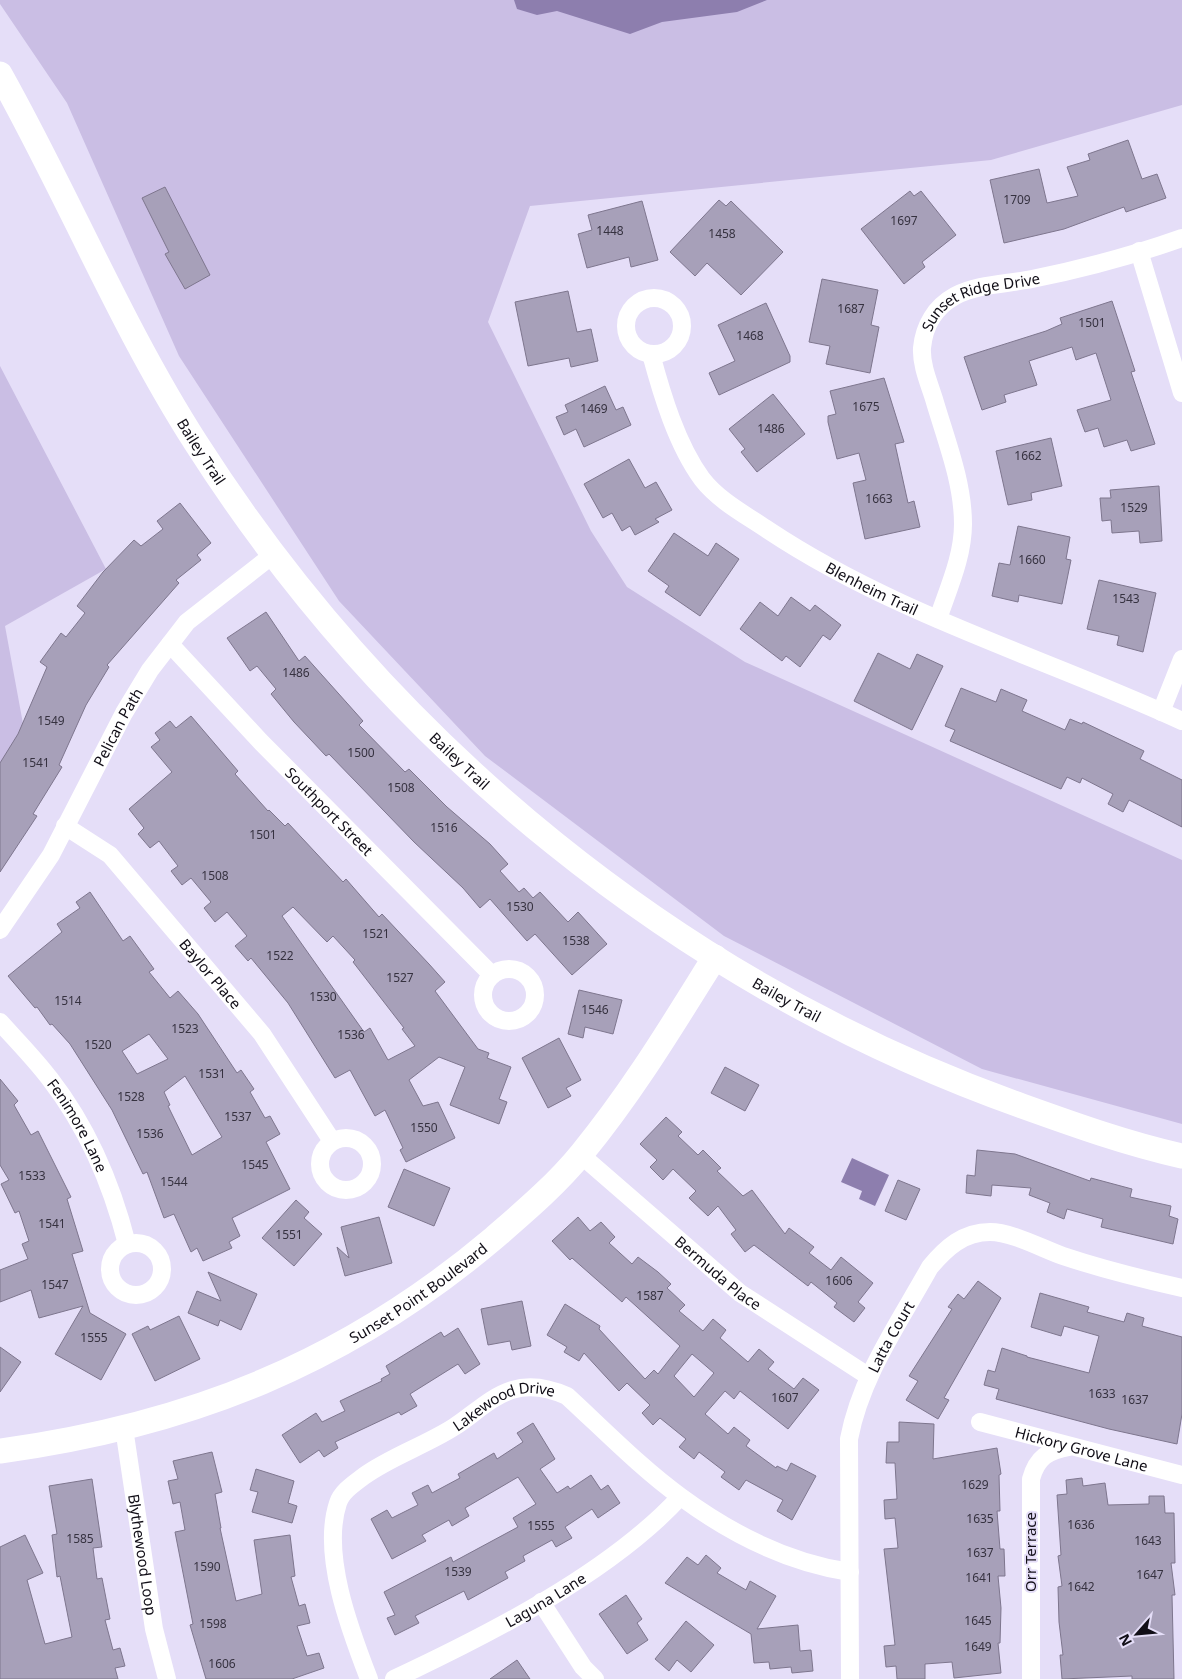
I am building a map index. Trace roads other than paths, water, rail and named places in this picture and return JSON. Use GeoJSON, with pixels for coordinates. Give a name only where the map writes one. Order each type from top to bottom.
{"type":"FeatureCollection","features":[{"type":"Feature","properties":{"kind":"street","name":"Bailey Trail"},"geometry":{"type":"LineString","coordinates":[[0,74],[40,146],[150,363],[194,441],[274,554],[343,640],[413,717],[474,776],[538,831],[606,884],[715,957],[837,1027],[957,1083],[1152,1150],[1182,1156]]}},
{"type":"Feature","properties":{"kind":"street","name":"Sunset Ridge Drive"},"geometry":{"type":"LineString","coordinates":[[938,619],[953,577],[963,526],[961,499],[954,464],[924,367],[922,350],[925,332],[932,317],[942,304],[970,290],[1034,279],[1182,238]]}},
{"type":"Feature","properties":{"kind":"street"},"geometry":{"type":"LineString","coordinates":[[1139,251],[1182,393]]}},
{"type":"Feature","properties":{"kind":"street","name":"Blenheim Trail"},"geometry":{"type":"LineString","coordinates":[[651,354],[662,394],[677,430],[693,464],[703,480],[716,494],[802,552],[869,589],[1122,694],[1182,722]]}},
{"type":"Feature","properties":{"kind":"street","name":"Pelican Path"},"geometry":{"type":"LineString","coordinates":[[0,930],[51,855],[124,713],[150,670],[187,622],[274,554]]}},
{"type":"Feature","properties":{"kind":"street","name":"Southport Street"},"geometry":{"type":"LineString","coordinates":[[170,644],[260,741],[492,975]]}},
{"type":"Feature","properties":{"kind":"street"},"geometry":{"type":"LineString","coordinates":[[1161,712],[1182,659]]}},
{"type":"Feature","properties":{"kind":"street","name":"Baylor Place"},"geometry":{"type":"LineString","coordinates":[[65,826],[110,855],[262,1034],[332,1141]]}},
{"type":"Feature","properties":{"kind":"street","name":"Sunset Point Boulevard"},"geometry":{"type":"LineString","coordinates":[[0,1451],[85,1438],[221,1399],[298,1366],[349,1340],[439,1282],[511,1223],[581,1155],[641,1076],[715,957]]}},
{"type":"Feature","properties":{"kind":"street","name":"Fenimore Lane"},"geometry":{"type":"LineString","coordinates":[[0,1022],[51,1080],[93,1147],[117,1206],[127,1244]]}},
{"type":"Feature","properties":{"kind":"street","name":"Bermuda Place"},"geometry":{"type":"LineString","coordinates":[[581,1155],[740,1293],[868,1376]]}},
{"type":"Feature","properties":{"kind":"street","name":"Latta Court"},"geometry":{"type":"LineString","coordinates":[[850,1679],[849,1439],[854,1410],[868,1376],[930,1267],[957,1240],[975,1234],[992,1232],[1065,1256],[1182,1288]]}},
{"type":"Feature","properties":{"kind":"street","name":"Lakewood Drive"},"geometry":{"type":"LineString","coordinates":[[369,1679],[350,1627],[338,1578],[332,1536],[339,1500],[350,1487],[366,1474],[454,1427],[497,1397],[526,1387],[546,1388],[567,1396],[680,1497],[758,1543],[800,1561],[850,1572]]}},
{"type":"Feature","properties":{"kind":"street","name":"Hickory Grove Lane"},"geometry":{"type":"LineString","coordinates":[[980,1422],[1182,1476]]}},
{"type":"Feature","properties":{"kind":"street","name":"Blythewood Loop"},"geometry":{"type":"LineString","coordinates":[[124,1428],[154,1629],[167,1679]]}},
{"type":"Feature","properties":{"kind":"street","name":"Orr Terrace"},"geometry":{"type":"LineString","coordinates":[[1031,1679],[1031,1478],[1038,1461],[1044,1455],[1069,1447]]}},
{"type":"Feature","properties":{"kind":"street","name":"Laguna Lane"},"geometry":{"type":"LineString","coordinates":[[394,1679],[542,1602],[640,1536],[662,1518],[680,1497]]}},
{"type":"Feature","properties":{"kind":"street"},"geometry":{"type":"LineString","coordinates":[[542,1602],[583,1667],[595,1679]]}}]}
